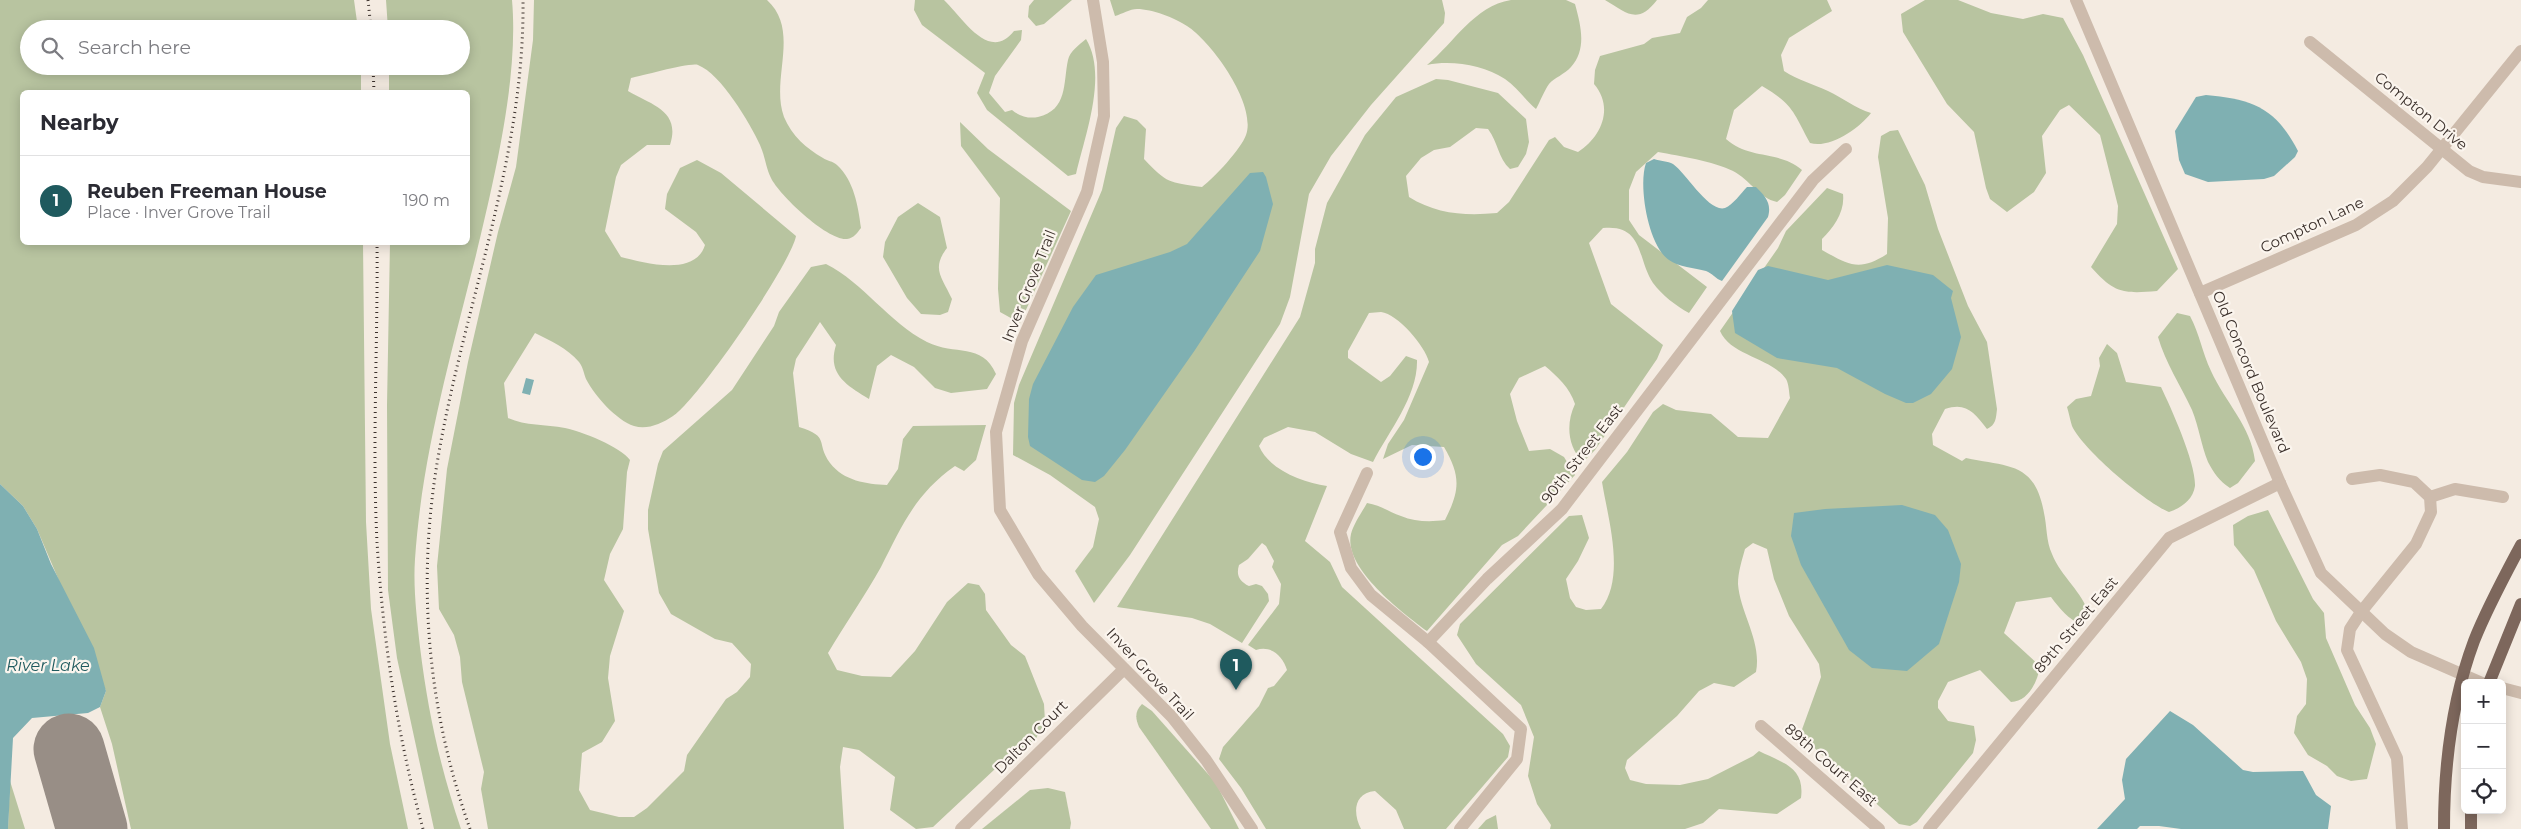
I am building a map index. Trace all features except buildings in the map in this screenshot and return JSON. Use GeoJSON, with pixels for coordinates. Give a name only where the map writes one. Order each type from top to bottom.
{"type":"FeatureCollection","features":[{"type":"Feature","properties":{"kind":"main road"},"geometry":{"type":"LineString","coordinates":[[2444,829],[2449,744],[2464,674],[2490,603],[2521,545]]}},
{"type":"Feature","properties":{"kind":"main road"},"geometry":{"type":"LineString","coordinates":[[2491,679],[2521,604]]}},
{"type":"Feature","properties":{"kind":"main road"},"geometry":{"type":"LineString","coordinates":[[2470,814],[2471,829]]}},
{"type":"Feature","properties":{"kind":"street","name":"Inver Grove Trail"},"geometry":{"type":"LineString","coordinates":[[1093,0],[1103,62],[1104,116],[1087,192],[1022,341],[996,432],[1000,510],[1038,574],[1082,626],[1172,717],[1206,760],[1252,829]]}},
{"type":"Feature","properties":{"kind":"street","name":"Old Concord Boulevard"},"geometry":{"type":"LineString","coordinates":[[2076,0],[2280,483],[2322,573],[2385,634],[2411,652],[2474,679]]}},
{"type":"Feature","properties":{"kind":"street","name":"Compton Drive"},"geometry":{"type":"LineString","coordinates":[[2310,42],[2442,150],[2476,175],[2521,182]]}},
{"type":"Feature","properties":{"kind":"street","name":"Compton Lane"},"geometry":{"type":"LineString","coordinates":[[2200,293],[2356,225],[2375,214],[2403,192],[2442,150],[2521,51]]}},
{"type":"Feature","properties":{"kind":"street","name":"90th Street East"},"geometry":{"type":"LineString","coordinates":[[1428,642],[1487,579],[1562,508],[1813,180],[1846,149]]}},
{"type":"Feature","properties":{"kind":"street"},"geometry":{"type":"LineString","coordinates":[[1367,473],[1340,532],[1351,568],[1371,595],[1428,642],[1521,729],[1517,760],[1460,829]]}},
{"type":"Feature","properties":{"kind":"street"},"geometry":{"type":"LineString","coordinates":[[2352,479],[2380,475],[2414,482],[2430,497],[2431,512],[2416,544],[2361,612],[2350,629],[2347,650],[2397,758],[2402,829]]}},
{"type":"Feature","properties":{"kind":"street","name":"89th Street East"},"geometry":{"type":"LineString","coordinates":[[1929,829],[2169,538],[2280,483]]}},
{"type":"Feature","properties":{"kind":"street"},"geometry":{"type":"LineString","coordinates":[[2430,497],[2455,490],[2502,497]]}},
{"type":"Feature","properties":{"kind":"street","name":"Dalton Court"},"geometry":{"type":"LineString","coordinates":[[962,829],[1124,669]]}},
{"type":"Feature","properties":{"kind":"street"},"geometry":{"type":"LineString","coordinates":[[2506,689],[2521,692]]}},
{"type":"Feature","properties":{"kind":"street","name":"89th Court East"},"geometry":{"type":"LineString","coordinates":[[1761,726],[1879,829]]}},
{"type":"Feature","properties":{"kind":"green space"},"geometry":{"type":"Polygon","coordinates":[[[0,0],[354,0],[357,20],[20,20],[20,75],[361,75],[361,90],[20,90],[20,245],[363,245],[366,522],[371,609],[390,744],[408,829],[131,829],[112,744],[100,707],[106,691],[37,529],[23,506],[0,484],[0,0]]]}},
{"type":"Feature","properties":{"kind":"green space"},"geometry":{"type":"Polygon","coordinates":[[[386,0],[512,0],[512,62],[503,128],[483,225],[431,443],[424,482],[415,559],[417,614],[427,694],[441,761],[461,829],[434,829],[397,658],[388,590],[387,405],[390,245],[470,245],[470,90],[389,90],[389,75],[470,75],[470,20],[387,20],[386,0]]]}},
{"type":"Feature","properties":{"kind":"green space"},"geometry":{"type":"Polygon","coordinates":[[[534,0],[767,0],[777,12],[782,26],[784,41],[780,87],[784,117],[791,130],[805,146],[835,164],[848,178],[854,194],[861,228],[852,238],[839,238],[828,233],[805,216],[784,195],[771,178],[760,145],[742,112],[725,88],[707,70],[694,65],[631,78],[628,91],[662,110],[668,117],[672,133],[670,145],[647,145],[621,165],[616,177],[605,231],[621,257],[668,265],[691,261],[700,255],[705,245],[696,232],[665,209],[667,194],[680,168],[697,160],[721,173],[796,236],[778,274],[742,331],[685,405],[664,422],[649,427],[639,427],[620,419],[595,393],[586,379],[580,364],[574,357],[559,345],[535,333],[504,383],[508,418],[581,432],[610,445],[630,460],[627,472],[623,529],[610,554],[604,580],[624,611],[610,656],[608,678],[615,721],[602,742],[582,753],[579,790],[590,810],[619,817],[634,817],[647,808],[684,771],[687,755],[726,699],[737,692],[750,677],[751,664],[732,643],[715,639],[671,614],[659,593],[648,529],[648,510],[658,464],[663,451],[732,390],[774,326],[779,312],[811,267],[826,264],[852,281],[913,334],[937,346],[967,351],[983,357],[996,374],[987,389],[951,393],[935,388],[914,367],[891,355],[877,366],[869,399],[840,378],[834,364],[836,345],[820,322],[796,359],[793,373],[799,427],[819,437],[830,463],[842,474],[856,480],[871,484],[887,485],[898,469],[903,439],[913,426],[986,425],[976,460],[964,471],[955,466],[941,477],[920,499],[903,524],[875,578],[828,653],[837,670],[862,676],[891,677],[915,651],[947,602],[968,583],[979,585],[985,594],[986,610],[1011,645],[1025,656],[1044,704],[1045,722],[1035,740],[995,769],[933,827],[916,829],[890,810],[895,777],[859,750],[843,747],[840,767],[844,829],[488,829],[481,789],[484,772],[462,682],[460,657],[454,635],[439,609],[437,566],[447,469],[468,362],[498,232],[516,167],[533,40],[534,0]]]}},
{"type":"Feature","properties":{"kind":"green space"},"geometry":{"type":"Polygon","coordinates":[[[915,0],[944,0],[968,26],[986,40],[995,42],[1005,40],[1014,31],[1022,30],[1021,40],[995,76],[989,93],[1005,112],[1012,110],[1031,118],[1048,113],[1055,108],[1062,95],[1069,57],[1075,48],[1086,39],[1092,54],[1095,70],[1095,87],[1089,124],[1076,174],[1068,176],[987,110],[977,93],[985,73],[922,25],[914,10],[915,0]]]}},
{"type":"Feature","properties":{"kind":"green space"},"geometry":{"type":"Polygon","coordinates":[[[1034,0],[1072,0],[1044,24],[1036,26],[1028,17],[1029,6],[1034,0]]]}},
{"type":"Feature","properties":{"kind":"green space"},"geometry":{"type":"Polygon","coordinates":[[[1110,0],[1442,0],[1445,13],[1444,23],[1371,105],[1331,156],[1309,194],[1290,297],[1280,324],[1130,555],[1094,603],[1075,571],[1093,547],[1099,519],[1095,507],[1050,475],[1013,455],[1014,403],[1019,385],[1102,190],[1116,128],[1124,116],[1137,120],[1146,129],[1144,159],[1158,173],[1175,183],[1202,187],[1239,148],[1246,135],[1248,122],[1239,92],[1230,75],[1220,60],[1197,34],[1176,20],[1163,14],[1143,9],[1134,9],[1115,16],[1110,0]]]}},
{"type":"Feature","properties":{"kind":"green space"},"geometry":{"type":"Polygon","coordinates":[[[1511,0],[1566,0],[1575,4],[1581,29],[1581,45],[1576,60],[1569,69],[1549,84],[1536,109],[1509,82],[1487,70],[1447,63],[1427,65],[1475,17],[1498,4],[1511,0]]]}},
{"type":"Feature","properties":{"kind":"green space"},"geometry":{"type":"Polygon","coordinates":[[[1605,0],[1657,0],[1650,8],[1637,15],[1625,12],[1605,0]]]}},
{"type":"Feature","properties":{"kind":"green space"},"geometry":{"type":"Polygon","coordinates":[[[1708,0],[1827,0],[1832,11],[1789,38],[1781,55],[1784,71],[1871,113],[1859,125],[1843,136],[1818,144],[1810,143],[1796,116],[1787,104],[1762,86],[1734,110],[1726,139],[1744,150],[1784,160],[1802,170],[1785,195],[1777,202],[1765,197],[1733,171],[1696,159],[1658,152],[1636,172],[1629,190],[1629,220],[1639,235],[1707,287],[1689,313],[1670,300],[1653,283],[1633,237],[1626,232],[1616,228],[1603,228],[1589,243],[1611,304],[1663,345],[1657,359],[1595,450],[1583,462],[1571,442],[1569,426],[1575,404],[1566,388],[1545,366],[1519,378],[1510,394],[1517,421],[1529,451],[1550,449],[1564,457],[1575,475],[1518,536],[1502,545],[1427,631],[1390,601],[1365,575],[1356,561],[1351,547],[1352,530],[1367,503],[1412,519],[1445,520],[1456,491],[1456,475],[1450,457],[1444,447],[1412,445],[1383,459],[1388,444],[1404,420],[1429,362],[1417,340],[1403,324],[1388,314],[1381,312],[1369,313],[1348,351],[1348,358],[1381,382],[1390,376],[1406,356],[1417,360],[1413,387],[1408,400],[1373,462],[1351,454],[1315,432],[1288,427],[1264,438],[1259,446],[1270,462],[1288,474],[1327,486],[1305,541],[1330,562],[1342,587],[1503,734],[1510,746],[1508,757],[1446,829],[1404,829],[1396,810],[1375,791],[1362,796],[1357,805],[1358,823],[1361,829],[1266,829],[1241,788],[1219,759],[1223,747],[1259,706],[1268,688],[1274,686],[1287,670],[1283,660],[1276,653],[1267,649],[1256,650],[1248,645],[1279,604],[1281,584],[1272,567],[1274,561],[1266,546],[1262,543],[1248,559],[1239,565],[1238,575],[1241,580],[1249,586],[1256,584],[1262,586],[1268,594],[1269,601],[1242,643],[1210,624],[1192,618],[1117,607],[1300,317],[1315,263],[1315,249],[1327,203],[1365,135],[1396,97],[1436,79],[1448,80],[1498,93],[1526,119],[1529,142],[1526,154],[1518,167],[1510,169],[1503,160],[1488,129],[1476,128],[1450,147],[1434,150],[1421,158],[1406,176],[1409,197],[1430,207],[1462,214],[1497,213],[1509,202],[1549,140],[1555,137],[1564,147],[1578,152],[1586,146],[1599,130],[1604,112],[1603,102],[1594,84],[1595,70],[1600,56],[1644,44],[1652,38],[1680,33],[1687,17],[1701,8],[1708,0]]]}},
{"type":"Feature","properties":{"kind":"green space"},"geometry":{"type":"Polygon","coordinates":[[[1925,0],[1958,0],[1991,13],[2023,19],[2043,14],[2063,18],[2083,55],[2178,269],[2157,291],[2127,292],[2120,290],[2106,282],[2091,267],[2117,224],[2118,206],[2100,135],[2069,105],[2060,110],[2042,136],[2046,173],[2034,192],[2007,212],[1990,199],[1974,132],[1947,104],[1903,32],[1901,14],[1925,0]]]}},
{"type":"Feature","properties":{"kind":"green space"},"geometry":{"type":"Polygon","coordinates":[[[960,122],[988,149],[1071,211],[1020,323],[1000,312],[998,289],[1000,198],[961,146],[960,122]]]}},
{"type":"Feature","properties":{"kind":"green space"},"geometry":{"type":"Polygon","coordinates":[[[1898,130],[1925,185],[1938,229],[1968,306],[1987,342],[1997,409],[1994,423],[1987,429],[1974,414],[1965,408],[1953,407],[1945,409],[1932,434],[1933,445],[1962,461],[1966,458],[2007,466],[2027,476],[2034,484],[2040,496],[2052,554],[2082,599],[2089,615],[2082,625],[2065,613],[2051,597],[2016,602],[2004,633],[2040,666],[2031,690],[2017,701],[2011,702],[1980,670],[1948,682],[1938,701],[1938,708],[1948,721],[1974,726],[1976,740],[1973,753],[1917,822],[1910,826],[1899,824],[1800,735],[1821,677],[1819,664],[1789,616],[1774,579],[1767,549],[1753,543],[1745,549],[1739,571],[1738,584],[1742,606],[1756,649],[1756,672],[1734,687],[1714,683],[1699,691],[1677,716],[1627,760],[1625,768],[1630,780],[1646,784],[1680,785],[1708,779],[1759,751],[1784,763],[1796,773],[1800,779],[1801,798],[1777,814],[1719,809],[1703,823],[1685,829],[1550,829],[1551,825],[1537,804],[1528,776],[1534,737],[1521,705],[1476,664],[1457,635],[1460,624],[1569,516],[1582,515],[1589,538],[1578,561],[1566,579],[1570,598],[1576,607],[1586,610],[1601,609],[1613,581],[1614,565],[1611,530],[1602,482],[1627,452],[1653,412],[1663,404],[1676,410],[1711,414],[1738,437],[1768,438],[1790,398],[1787,381],[1770,366],[1733,346],[1720,331],[1778,248],[1786,231],[1827,188],[1843,194],[1843,201],[1838,219],[1822,239],[1822,250],[1847,263],[1861,265],[1877,260],[1887,254],[1888,218],[1878,157],[1881,136],[1890,131],[1898,130]]]}},
{"type":"Feature","properties":{"kind":"green space"},"geometry":{"type":"Polygon","coordinates":[[[918,203],[940,217],[947,248],[942,255],[939,268],[952,299],[948,312],[940,315],[921,314],[907,298],[883,257],[885,242],[898,217],[918,203]]]}},
{"type":"Feature","properties":{"kind":"green space"},"geometry":{"type":"Polygon","coordinates":[[[2177,313],[2190,316],[2211,371],[2243,425],[2253,448],[2255,461],[2238,483],[2230,488],[2217,476],[2208,462],[2192,410],[2169,365],[2158,337],[2177,313]]]}},
{"type":"Feature","properties":{"kind":"green space"},"geometry":{"type":"Polygon","coordinates":[[[2107,344],[2117,353],[2126,382],[2161,387],[2182,436],[2192,464],[2195,486],[2192,495],[2182,506],[2169,512],[2145,498],[2101,461],[2078,436],[2072,426],[2067,407],[2076,399],[2091,396],[2100,366],[2099,358],[2107,344]]]}},
{"type":"Feature","properties":{"kind":"green space"},"geometry":{"type":"Polygon","coordinates":[[[2268,510],[2313,599],[2324,613],[2326,638],[2355,705],[2370,728],[2376,744],[2367,779],[2351,781],[2337,776],[2327,766],[2308,755],[2294,733],[2297,716],[2306,704],[2307,679],[2301,662],[2276,621],[2254,570],[2234,545],[2233,525],[2248,516],[2268,510]]]}},
{"type":"Feature","properties":{"kind":"green space"},"geometry":{"type":"Polygon","coordinates":[[[1142,704],[1152,711],[1216,783],[1239,829],[1211,829],[1139,727],[1136,715],[1142,704]]]}},
{"type":"Feature","properties":{"kind":"green space"},"geometry":{"type":"Polygon","coordinates":[[[10,781],[25,829],[8,829],[10,781]]]}},
{"type":"Feature","properties":{"kind":"green space"},"geometry":{"type":"Polygon","coordinates":[[[1048,788],[1065,792],[1071,823],[1070,829],[982,829],[1030,790],[1048,788]]]}},
{"type":"Feature","properties":{"kind":"green space"},"geometry":{"type":"Polygon","coordinates":[[[1496,815],[1498,829],[1478,829],[1486,820],[1496,815]]]}},
{"type":"Feature","properties":{"kind":"water"},"geometry":{"type":"Polygon","coordinates":[[[2206,95],[2237,99],[2261,108],[2271,115],[2290,136],[2298,151],[2295,157],[2274,176],[2264,179],[2208,182],[2185,174],[2179,160],[2175,131],[2196,97],[2206,95]]]}},
{"type":"Feature","properties":{"kind":"water"},"geometry":{"type":"Polygon","coordinates":[[[1654,159],[1673,164],[1705,199],[1719,208],[1725,208],[1731,204],[1747,187],[1756,187],[1767,200],[1769,208],[1768,217],[1722,281],[1706,271],[1682,266],[1669,260],[1655,242],[1647,215],[1643,185],[1646,163],[1654,159]]]}},
{"type":"Feature","properties":{"kind":"water"},"geometry":{"type":"Polygon","coordinates":[[[1263,172],[1273,204],[1260,251],[1195,350],[1125,450],[1104,476],[1095,482],[1082,480],[1030,446],[1028,437],[1029,399],[1033,384],[1073,307],[1096,275],[1170,252],[1187,244],[1250,173],[1263,172]]]}},
{"type":"Feature","properties":{"kind":"water"},"geometry":{"type":"Polygon","coordinates":[[[1887,265],[1933,275],[1953,291],[1951,298],[1961,337],[1952,369],[1931,394],[1913,403],[1906,403],[1885,394],[1837,368],[1777,358],[1735,333],[1732,311],[1758,270],[1768,266],[1828,280],[1887,265]]]}},
{"type":"Feature","properties":{"kind":"water"},"geometry":{"type":"Polygon","coordinates":[[[526,378],[534,380],[530,395],[522,393],[526,378]]]}},
{"type":"Feature","properties":{"kind":"water","name":"River Lake"},"geometry":{"type":"Polygon","coordinates":[[[0,484],[23,506],[37,529],[51,564],[94,648],[106,691],[100,707],[88,713],[32,718],[13,738],[8,829],[0,829],[0,484]]]}},
{"type":"Feature","properties":{"kind":"water"},"geometry":{"type":"Polygon","coordinates":[[[1902,505],[1935,515],[1948,530],[1961,564],[1959,582],[1939,644],[1907,671],[1872,668],[1849,650],[1801,565],[1791,536],[1794,513],[1825,509],[1902,505]]]}},
{"type":"Feature","properties":{"kind":"water"},"geometry":{"type":"Polygon","coordinates":[[[2170,711],[2193,725],[2243,770],[2253,772],[2303,771],[2316,795],[2331,806],[2328,829],[2181,829],[2140,826],[2137,829],[2097,829],[2125,799],[2122,780],[2126,759],[2170,711]]]}},
{"type":"Feature","properties":{"kind":"runway"},"geometry":{"type":"LineString","coordinates":[[69,749],[92,829]]}},
{"type":"Feature","properties":{"kind":"railway"},"geometry":{"type":"LineString","coordinates":[[368,0],[370,20]]}},
{"type":"Feature","properties":{"kind":"railway"},"geometry":{"type":"LineString","coordinates":[[470,829],[456,785],[436,697],[428,607],[430,516],[447,411],[490,236],[514,119],[521,60],[523,0]]}},
{"type":"Feature","properties":{"kind":"railway"},"geometry":{"type":"LineString","coordinates":[[373,75],[374,90]]}},
{"type":"Feature","properties":{"kind":"railway"},"geometry":{"type":"LineString","coordinates":[[377,245],[375,467],[377,542],[383,615],[392,687],[423,829]]}},
{"type":"Feature","properties":{"kind":"place","name":"Reuben Freeman House"},"geometry":{"type":"Point","coordinates":[1236,690]}}]}
